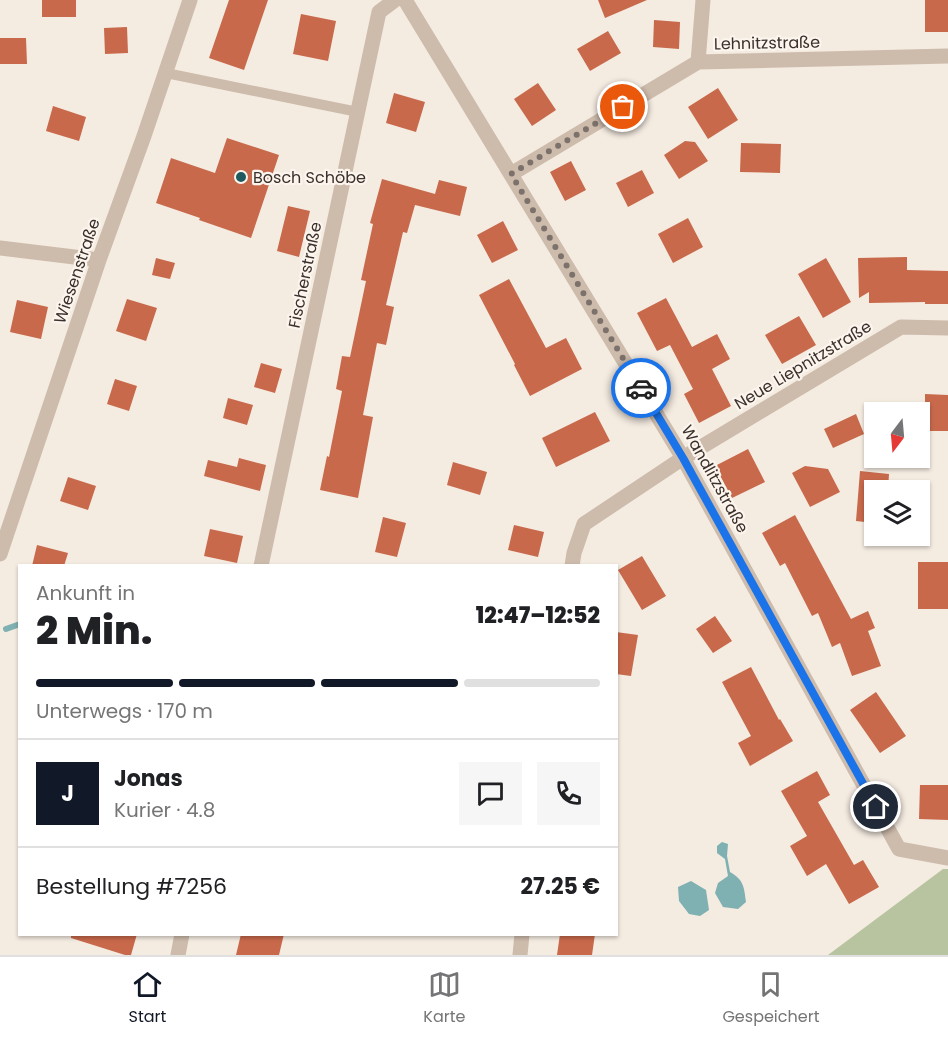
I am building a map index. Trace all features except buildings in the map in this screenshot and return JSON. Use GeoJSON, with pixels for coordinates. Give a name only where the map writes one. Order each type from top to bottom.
{"type":"FeatureCollection","features":[{"type":"Feature","properties":{"kind":"street","name":"Wiesenstraße"},"geometry":{"type":"LineString","coordinates":[[0,554],[190,0]]}},
{"type":"Feature","properties":{"kind":"street","name":"Fischerstraße"},"geometry":{"type":"LineString","coordinates":[[261,564],[379,12],[395,0]]}},
{"type":"Feature","properties":{"kind":"street","name":"Wandlitzstraße"},"geometry":{"type":"LineString","coordinates":[[405,0],[683,458],[898,849],[948,858]]}},
{"type":"Feature","properties":{"kind":"street"},"geometry":{"type":"LineString","coordinates":[[698,62],[703,0]]}},
{"type":"Feature","properties":{"kind":"street","name":"Lehnitzstraße"},"geometry":{"type":"LineString","coordinates":[[511,174],[698,62],[948,56]]}},
{"type":"Feature","properties":{"kind":"street"},"geometry":{"type":"LineString","coordinates":[[0,248],[99,260]]}},
{"type":"Feature","properties":{"kind":"street","name":"Neue Liepnitzstraße"},"geometry":{"type":"LineString","coordinates":[[572,564],[584,524],[683,458],[901,327],[948,328]]}},
{"type":"Feature","properties":{"kind":"street"},"geometry":{"type":"LineString","coordinates":[[178,955],[182,936]]}},
{"type":"Feature","properties":{"kind":"street"},"geometry":{"type":"LineString","coordinates":[[520,955],[522,936]]}},
{"type":"Feature","properties":{"kind":"lane"},"geometry":{"type":"LineString","coordinates":[[166,73],[358,112]]}},
{"type":"Feature","properties":{"kind":"green space"},"geometry":{"type":"Polygon","coordinates":[[[943,869],[948,869],[948,955],[828,955],[943,869]]]}},
{"type":"Feature","properties":{"kind":"water"},"geometry":{"type":"Polygon","coordinates":[[[722,842],[728,844],[727,856],[730,872],[741,881],[744,888],[746,902],[738,909],[723,907],[715,893],[718,883],[728,876],[725,859],[717,853],[717,846],[722,842]]]}},
{"type":"Feature","properties":{"kind":"water"},"geometry":{"type":"Polygon","coordinates":[[[691,881],[706,890],[709,910],[700,916],[689,914],[679,901],[678,887],[691,881]]]}},
{"type":"Feature","properties":{"kind":"waterway"},"geometry":{"type":"LineString","coordinates":[[6,629],[18,625]]}},
{"type":"Feature","properties":{"kind":"way so far"},"geometry":{"type":"LineString","coordinates":[[623,107],[511,174],[641,388]]}},
{"type":"Feature","properties":{"kind":"place","name":"Bosch Schöbe"},"geometry":{"type":"Point","coordinates":[241,177]}},
{"type":"Feature","properties":{"kind":"route"},"geometry":{"type":"LineString","coordinates":[[641,388],[683,458],[876,807]]}}]}
